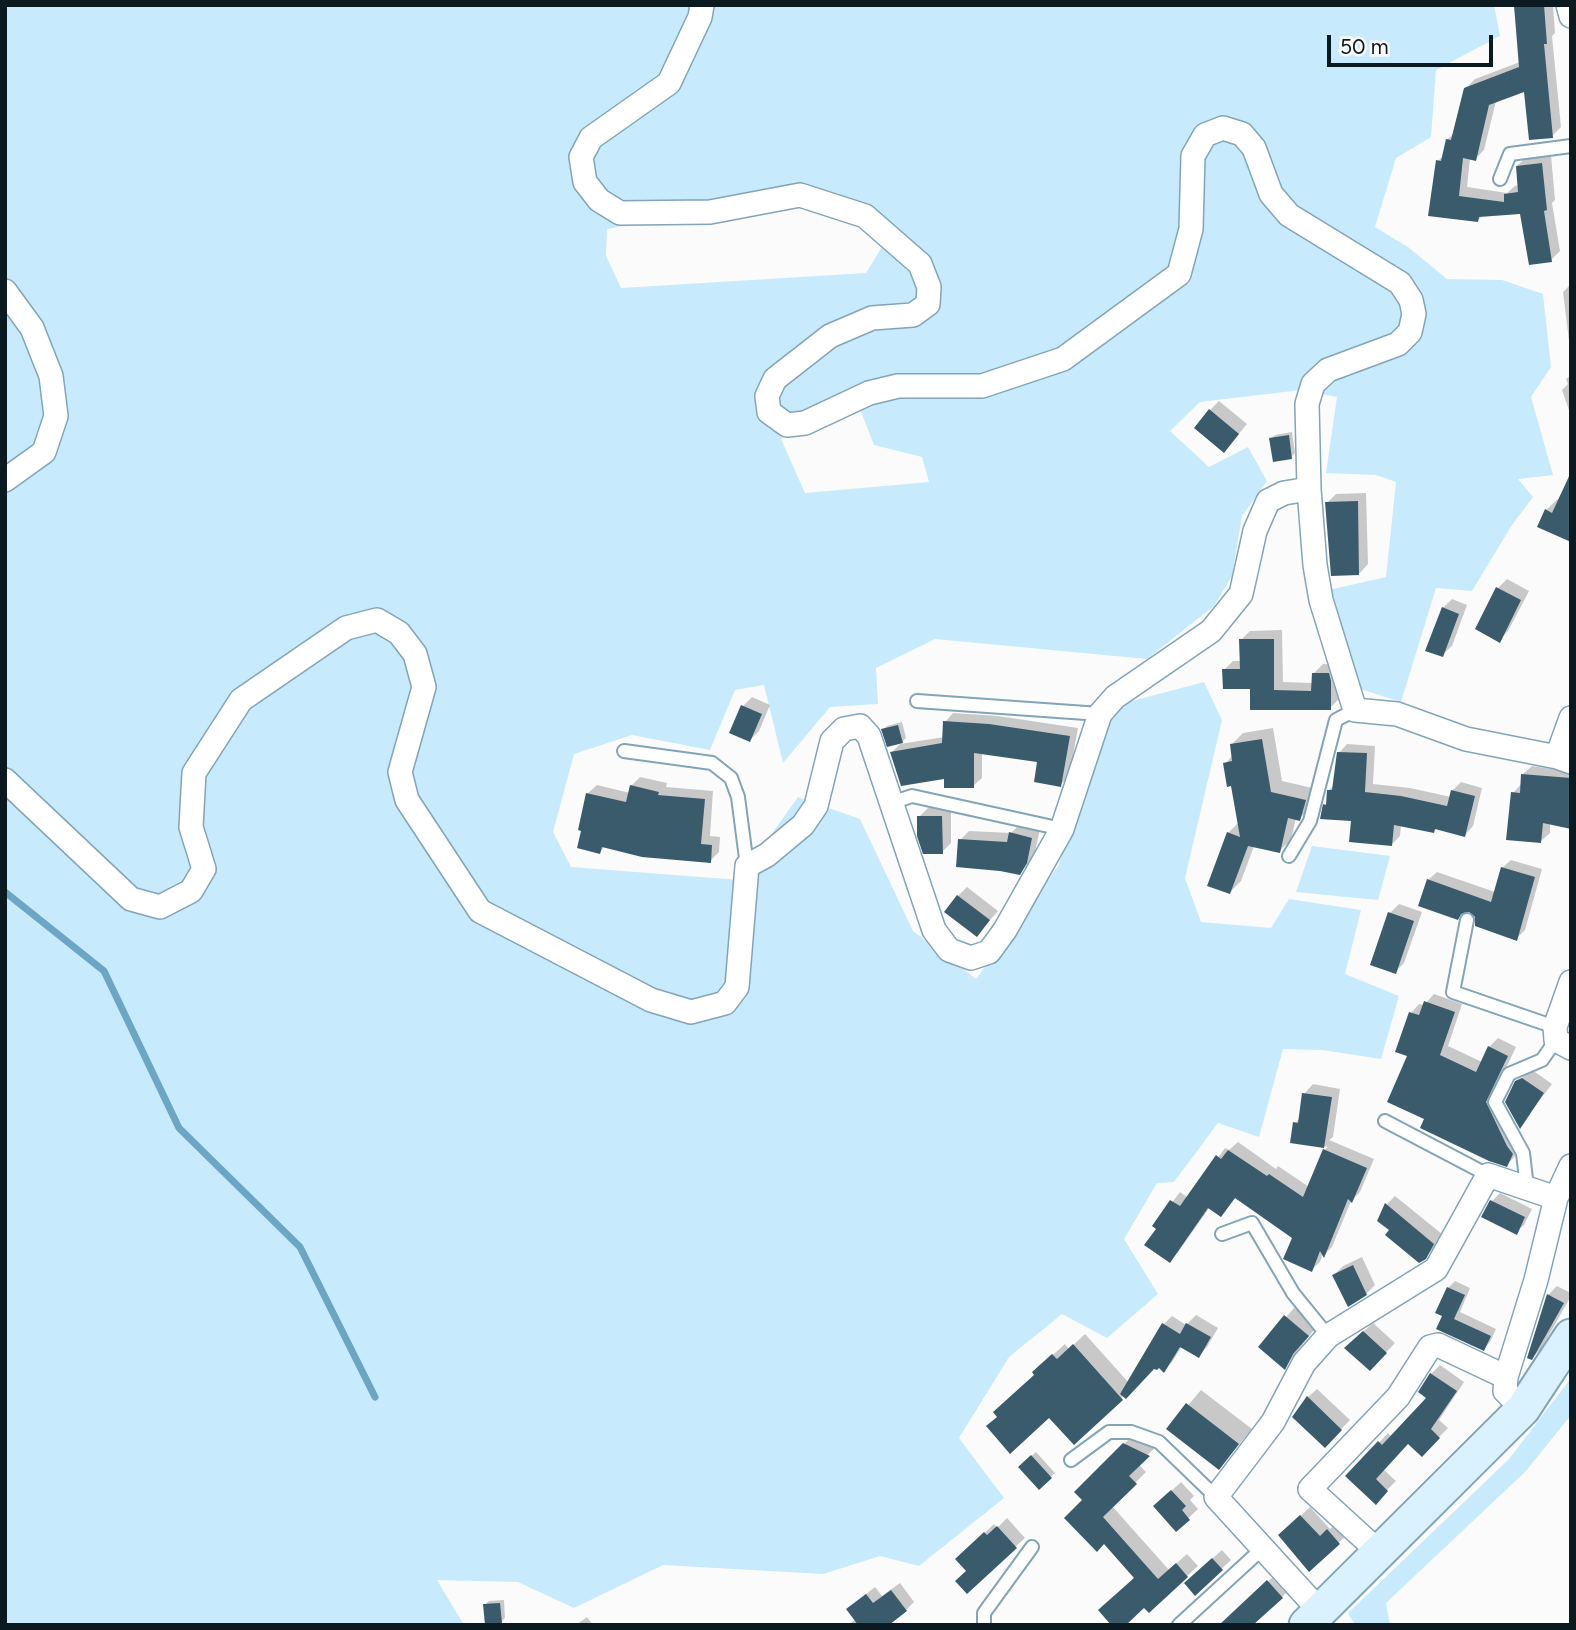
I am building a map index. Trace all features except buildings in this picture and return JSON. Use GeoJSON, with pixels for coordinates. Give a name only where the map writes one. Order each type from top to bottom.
{"type":"FeatureCollection","features":[{"type":"Feature","properties":{"kind":"street"},"geometry":{"type":"LineString","coordinates":[[702,5],[700,17],[670,83],[592,138],[581,157],[585,182],[599,201],[620,213],[710,212],[800,195],[865,216],[920,264],[929,287],[928,304],[914,315],[872,318],[830,336],[775,379],[767,396],[769,412],[787,425],[804,423],[869,393],[898,386],[982,386],[1063,359],[1179,274],[1191,229],[1193,156],[1205,135],[1223,128],[1242,134],[1254,148],[1271,194],[1289,215],[1400,282],[1413,307],[1410,332],[1398,344],[1328,370],[1313,384],[1307,404],[1309,489],[1315,565],[1321,600],[1355,710],[1397,714],[1466,739],[1564,759],[1571,718]]}},
{"type":"Feature","properties":{"kind":"street"},"geometry":{"type":"LineString","coordinates":[[1568,5],[1571,16]]}},
{"type":"Feature","properties":{"kind":"street"},"geometry":{"type":"LineString","coordinates":[[5,291],[32,328],[47,364],[56,416],[44,452],[5,480]]}},
{"type":"Feature","properties":{"kind":"street"},"geometry":{"type":"LineString","coordinates":[[5,780],[131,899],[160,907],[191,891],[204,869],[191,827],[194,773],[241,700],[346,628],[377,620],[399,633],[415,654],[424,687],[400,772],[407,800],[480,911],[650,1000],[691,1012],[725,1003],[737,987],[747,866],[767,855],[803,825],[816,806],[832,741],[844,729],[860,726],[869,736],[934,930],[949,950],[971,958],[989,952],[1005,930],[1062,829],[1100,714],[1115,697],[1211,631],[1241,594],[1255,531],[1269,501],[1284,493],[1309,489]]}},
{"type":"Feature","properties":{"kind":"street"},"geometry":{"type":"LineString","coordinates":[[1561,1039],[1571,982]]}},
{"type":"Feature","properties":{"kind":"street"},"geometry":{"type":"LineString","coordinates":[[1523,1409],[1505,1391],[1506,1377],[1536,1280],[1556,1198],[1571,1167]]}},
{"type":"Feature","properties":{"kind":"street"},"geometry":{"type":"LineString","coordinates":[[1556,1198],[1488,1175],[1436,1269],[1328,1336],[1304,1363],[1273,1422],[1216,1497],[1263,1549],[1313,1618],[1523,1409],[1571,1336]]}},
{"type":"Feature","properties":{"kind":"street"},"geometry":{"type":"LineString","coordinates":[[1380,1553],[1310,1489],[1398,1397],[1430,1347],[1438,1345],[1506,1377]]}},
{"type":"Feature","properties":{"kind":"lane"},"geometry":{"type":"LineString","coordinates":[[1500,179],[1510,154],[1571,146]]}},
{"type":"Feature","properties":{"kind":"lane"},"geometry":{"type":"LineString","coordinates":[[917,701],[1100,714]]}},
{"type":"Feature","properties":{"kind":"lane"},"geometry":{"type":"LineString","coordinates":[[1289,856],[1310,821],[1336,720],[1355,710]]}},
{"type":"Feature","properties":{"kind":"lane"},"geometry":{"type":"LineString","coordinates":[[624,751],[712,763],[731,778],[738,797],[747,866]]}},
{"type":"Feature","properties":{"kind":"lane"},"geometry":{"type":"LineString","coordinates":[[891,803],[912,796],[1062,829]]}},
{"type":"Feature","properties":{"kind":"lane"},"geometry":{"type":"LineString","coordinates":[[1467,920],[1453,992],[1561,1039],[1542,1060],[1509,1074],[1495,1102],[1523,1153],[1527,1188]]}},
{"type":"Feature","properties":{"kind":"lane"},"geometry":{"type":"LineString","coordinates":[[1385,1121],[1488,1175]]}},
{"type":"Feature","properties":{"kind":"lane"},"geometry":{"type":"LineString","coordinates":[[1222,1234],[1252,1223],[1293,1293],[1328,1336]]}},
{"type":"Feature","properties":{"kind":"lane"},"geometry":{"type":"LineString","coordinates":[[1071,1460],[1109,1432],[1131,1432],[1159,1442],[1216,1497]]}},
{"type":"Feature","properties":{"kind":"lane"},"geometry":{"type":"LineString","coordinates":[[984,1625],[984,1613],[1031,1547]]}},
{"type":"Feature","properties":{"kind":"lane"},"geometry":{"type":"LineString","coordinates":[[1179,1625],[1263,1549]]}},
{"type":"Feature","properties":{"kind":"shaded area"},"geometry":{"type":"Polygon","coordinates":[[[5,5],[1494,5],[1500,36],[1436,70],[1431,137],[1396,158],[1375,227],[1408,247],[1447,279],[1502,280],[1543,294],[1551,367],[1531,397],[1553,475],[1518,479],[1533,497],[1512,525],[1472,591],[1436,588],[1401,702],[1354,687],[1329,590],[1386,577],[1396,482],[1376,475],[1326,473],[1337,397],[1301,390],[1200,402],[1170,431],[1209,467],[1248,447],[1267,481],[1242,516],[1232,576],[1214,606],[1147,659],[935,639],[876,668],[878,704],[830,707],[783,763],[764,685],[735,690],[710,750],[632,735],[574,754],[553,832],[571,867],[739,880],[798,797],[860,819],[913,931],[976,979],[1058,866],[1117,705],[1204,682],[1222,720],[1185,878],[1201,922],[1271,928],[1289,899],[1361,910],[1345,974],[1399,996],[1381,1059],[1322,1050],[1283,1049],[1259,1137],[1218,1123],[1174,1182],[1157,1183],[1124,1239],[1158,1294],[1107,1338],[1062,1314],[1009,1357],[959,1438],[1004,1498],[919,1566],[880,1556],[823,1574],[663,1565],[574,1608],[518,1582],[437,1580],[464,1625],[5,1625],[5,5]],[[801,188],[607,229],[606,256],[621,288],[866,273],[885,242],[801,188]],[[857,401],[781,439],[805,493],[929,482],[922,457],[874,445],[857,401]]]}},
{"type":"Feature","properties":{"kind":"shaded area"},"geometry":{"type":"Polygon","coordinates":[[[1312,846],[1390,856],[1378,900],[1296,892],[1312,846]]]}},
{"type":"Feature","properties":{"kind":"shaded area"},"geometry":{"type":"Polygon","coordinates":[[[1571,1378],[1571,1415],[1526,1471],[1386,1603],[1390,1625],[1355,1625],[1348,1613],[1509,1459],[1571,1378]]]}},
{"type":"Feature","properties":{"kind":"waterway"},"geometry":{"type":"LineString","coordinates":[[5,892],[104,971],[179,1128],[300,1247],[375,1397]]}}]}
